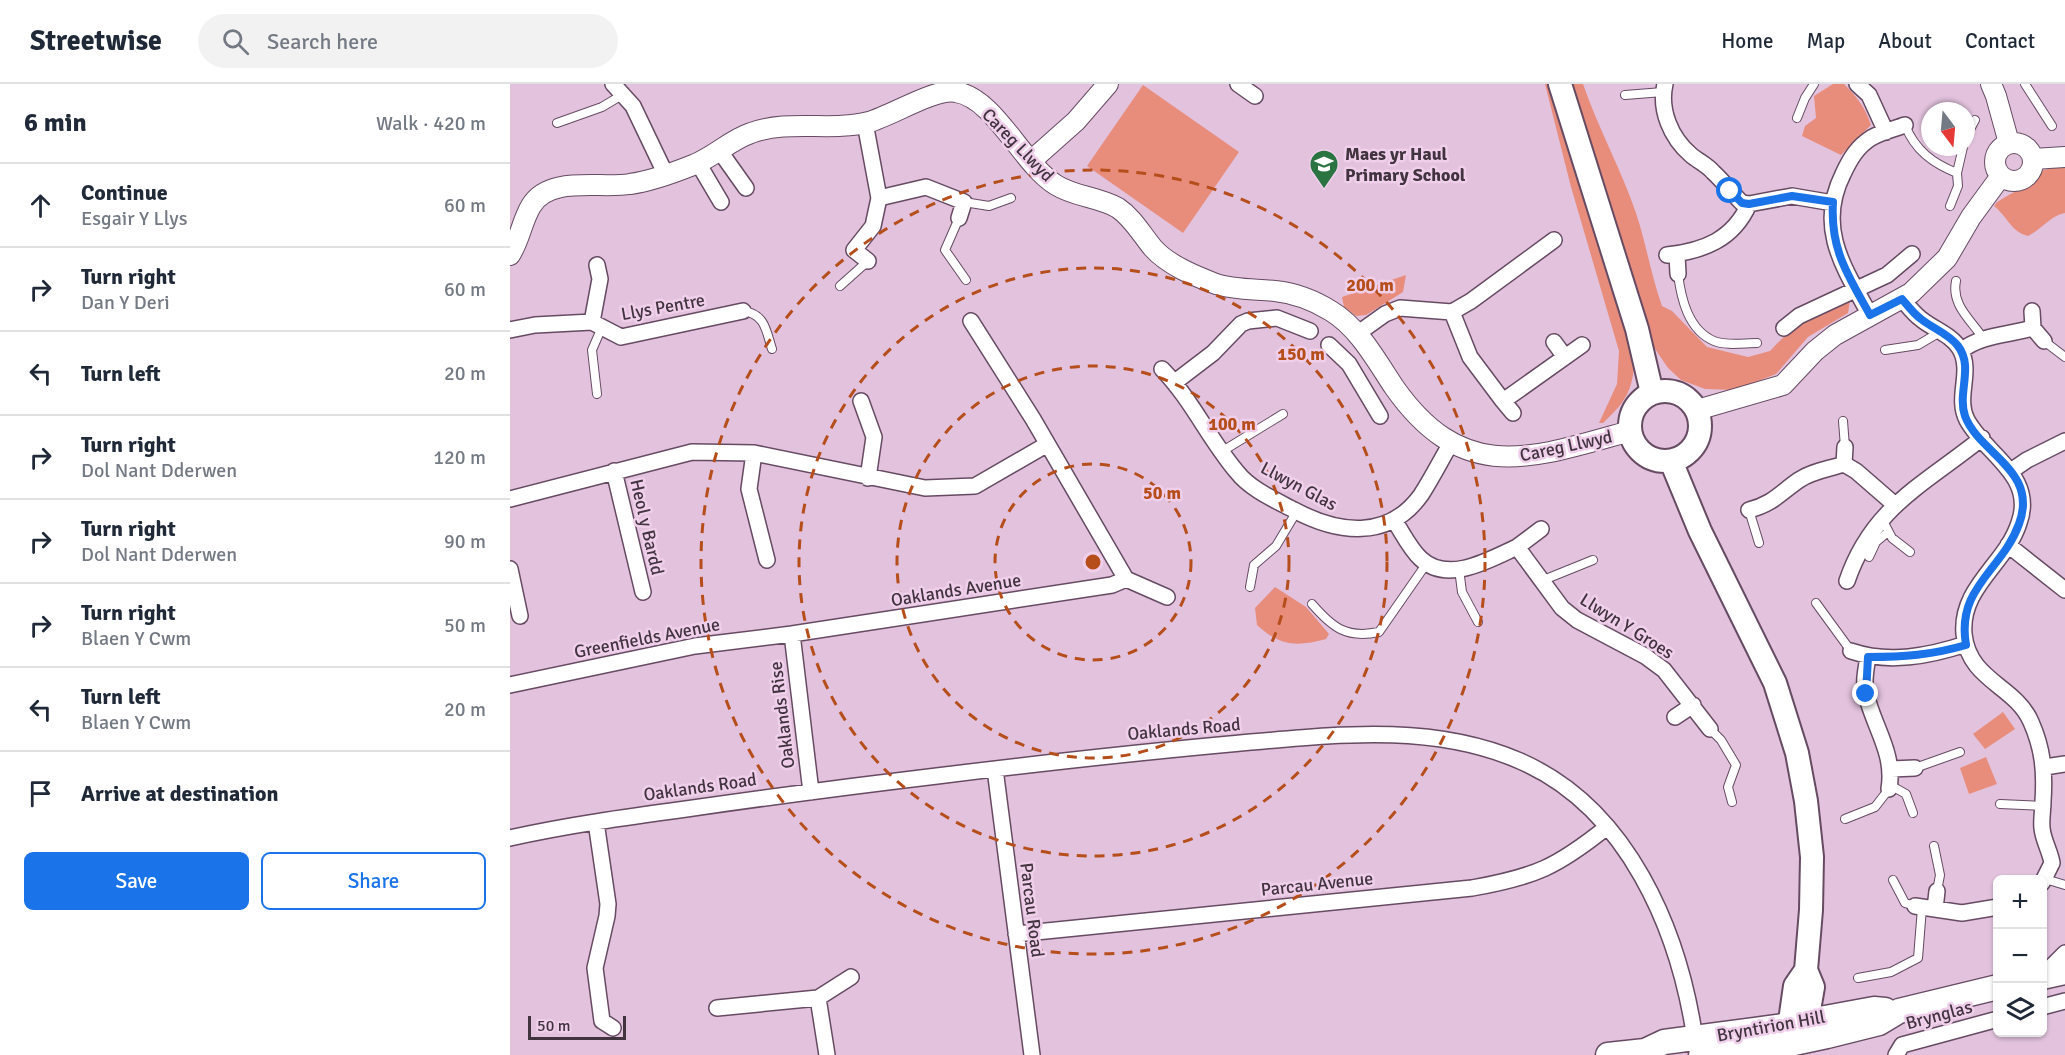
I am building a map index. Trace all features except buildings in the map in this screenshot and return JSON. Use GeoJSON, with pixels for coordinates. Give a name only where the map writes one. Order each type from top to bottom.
{"type":"FeatureCollection","features":[{"type":"Feature","properties":{"kind":"main road"},"geometry":{"type":"LineString","coordinates":[[1560,84],[1637,328],[1652,393]]}},
{"type":"Feature","properties":{"kind":"main road"},"geometry":{"type":"LineString","coordinates":[[1675,392],[1691,402],[1697,410],[1700,431],[1696,443],[1686,454],[1671,461],[1648,457],[1634,443],[1630,431],[1630,419],[1635,408],[1652,393],[1675,392]]}},
{"type":"Feature","properties":{"kind":"main road"},"geometry":{"type":"LineString","coordinates":[[1671,461],[1700,531],[1775,683],[1797,753],[1806,801],[1812,857],[1811,910],[1806,970],[1795,986],[1796,1040]]}},
{"type":"Feature","properties":{"kind":"main road"},"geometry":{"type":"LineString","coordinates":[[2047,976],[2065,972]]}},
{"type":"Feature","properties":{"kind":"main road","name":"Bryntirion Hill"},"geometry":{"type":"LineString","coordinates":[[1608,1055],[1650,1054],[1664,1042],[1698,1047],[1796,1040],[1879,1023],[1899,1011],[1993,988]]}},
{"type":"Feature","properties":{"kind":"street"},"geometry":{"type":"LineString","coordinates":[[1238,84],[1256,96]]}},
{"type":"Feature","properties":{"kind":"street"},"geometry":{"type":"LineString","coordinates":[[1857,84],[1869,95],[1886,132]]}},
{"type":"Feature","properties":{"kind":"street"},"geometry":{"type":"LineString","coordinates":[[1990,84],[1996,96],[2009,143]]}},
{"type":"Feature","properties":{"kind":"street"},"geometry":{"type":"LineString","coordinates":[[1031,161],[1076,121],[1100,86]]}},
{"type":"Feature","properties":{"kind":"street"},"geometry":{"type":"LineString","coordinates":[[1664,88],[1666,117],[1676,139],[1692,156],[1712,171],[1742,203],[1749,204],[1792,196],[1833,202]]}},
{"type":"Feature","properties":{"kind":"street"},"geometry":{"type":"LineString","coordinates":[[618,89],[633,106],[666,175]]}},
{"type":"Feature","properties":{"kind":"street","name":"Careg Llwyd"},"geometry":{"type":"LineString","coordinates":[[510,255],[519,242],[531,204],[550,189],[624,185],[666,175],[698,163],[750,133],[800,124],[823,127],[865,123],[903,110],[940,92],[963,93],[984,107],[1031,161],[1057,186],[1074,194],[1108,203],[1124,213],[1155,250],[1189,272],[1218,285],[1295,294],[1328,309],[1357,334],[1412,412],[1451,443],[1479,454],[1524,457],[1630,431]]}},
{"type":"Feature","properties":{"kind":"street"},"geometry":{"type":"LineString","coordinates":[[865,123],[879,198],[873,226],[854,250],[868,261]]}},
{"type":"Feature","properties":{"kind":"street"},"geometry":{"type":"LineString","coordinates":[[1870,315],[1855,289],[1833,238],[1833,202],[1841,178],[1857,150],[1873,137],[1905,124]]}},
{"type":"Feature","properties":{"kind":"street"},"geometry":{"type":"LineString","coordinates":[[2009,143],[2023,146],[2033,159],[2033,168],[2022,179],[2012,181],[2001,176],[1995,168],[1998,151],[2009,143]]}},
{"type":"Feature","properties":{"kind":"street"},"geometry":{"type":"LineString","coordinates":[[719,150],[746,189]]}},
{"type":"Feature","properties":{"kind":"street"},"geometry":{"type":"LineString","coordinates":[[2033,159],[2065,157]]}},
{"type":"Feature","properties":{"kind":"street"},"geometry":{"type":"LineString","coordinates":[[698,163],[721,202]]}},
{"type":"Feature","properties":{"kind":"street"},"geometry":{"type":"LineString","coordinates":[[1697,410],[1783,385],[1815,351],[1835,335],[1902,299],[1947,258],[1971,217],[2001,176]]}},
{"type":"Feature","properties":{"kind":"street"},"geometry":{"type":"LineString","coordinates":[[879,198],[926,188],[964,202],[959,218]]}},
{"type":"Feature","properties":{"kind":"street"},"geometry":{"type":"LineString","coordinates":[[1678,273],[1672,254],[1691,252],[1722,239],[1743,218],[1749,204]]}},
{"type":"Feature","properties":{"kind":"street"},"geometry":{"type":"LineString","coordinates":[[1357,334],[1385,314],[1400,308],[1452,312],[1533,265],[1554,240]]}},
{"type":"Feature","properties":{"kind":"street"},"geometry":{"type":"LineString","coordinates":[[1785,328],[1799,316],[1887,274],[1912,254]]}},
{"type":"Feature","properties":{"kind":"street","name":"Llys Pentre"},"geometry":{"type":"LineString","coordinates":[[597,265],[600,279],[597,324]]}},
{"type":"Feature","properties":{"kind":"street"},"geometry":{"type":"LineString","coordinates":[[1902,299],[1919,318],[1956,344],[1961,351],[1965,366],[1961,399],[1965,417],[2011,471],[2018,483],[2023,503],[2020,523],[2008,545],[1976,587],[1966,608],[1966,645],[1974,664],[2030,718],[2045,766],[2042,829],[2052,863],[2047,875]]}},
{"type":"Feature","properties":{"kind":"street","name":"Llys Pentre"},"geometry":{"type":"LineString","coordinates":[[510,330],[535,325],[597,324],[621,337],[743,310]]}},
{"type":"Feature","properties":{"kind":"street"},"geometry":{"type":"LineString","coordinates":[[2032,311],[2033,328],[2044,341]]}},
{"type":"Feature","properties":{"kind":"street"},"geometry":{"type":"LineString","coordinates":[[1452,312],[1470,357],[1513,413]]}},
{"type":"Feature","properties":{"kind":"street"},"geometry":{"type":"LineString","coordinates":[[1175,382],[1248,321],[1287,320],[1310,331]]}},
{"type":"Feature","properties":{"kind":"street"},"geometry":{"type":"LineString","coordinates":[[971,321],[1126,579],[1167,597]]}},
{"type":"Feature","properties":{"kind":"street"},"geometry":{"type":"LineString","coordinates":[[1961,351],[1983,338],[2000,337],[2033,328]]}},
{"type":"Feature","properties":{"kind":"street"},"geometry":{"type":"LineString","coordinates":[[1554,342],[1565,357]]}},
{"type":"Feature","properties":{"kind":"street"},"geometry":{"type":"LineString","coordinates":[[1329,345],[1349,364],[1380,416]]}},
{"type":"Feature","properties":{"kind":"street"},"geometry":{"type":"LineString","coordinates":[[1503,401],[1582,345]]}},
{"type":"Feature","properties":{"kind":"street","name":"Llwyn Glas"},"geometry":{"type":"LineString","coordinates":[[1162,369],[1175,382],[1199,415],[1221,452],[1239,475],[1262,492],[1297,511],[1318,522],[1339,528],[1368,528],[1394,520],[1419,497],[1451,443]]}},
{"type":"Feature","properties":{"kind":"street"},"geometry":{"type":"LineString","coordinates":[[1360,380],[1382,369]]}},
{"type":"Feature","properties":{"kind":"street"},"geometry":{"type":"LineString","coordinates":[[861,401],[874,438],[868,478]]}},
{"type":"Feature","properties":{"kind":"street"},"geometry":{"type":"LineString","coordinates":[[1847,581],[1856,554],[1885,526],[1894,504],[1982,438]]}},
{"type":"Feature","properties":{"kind":"street"},"geometry":{"type":"LineString","coordinates":[[2011,471],[2027,460],[2065,441]]}},
{"type":"Feature","properties":{"kind":"street","name":"Heol y Bardd"},"geometry":{"type":"LineString","coordinates":[[510,499],[692,452],[754,453],[925,488],[975,486],[1046,445]]}},
{"type":"Feature","properties":{"kind":"street"},"geometry":{"type":"LineString","coordinates":[[1844,464],[1845,447]]}},
{"type":"Feature","properties":{"kind":"street"},"geometry":{"type":"LineString","coordinates":[[754,453],[749,489],[767,560]]}},
{"type":"Feature","properties":{"kind":"street"},"geometry":{"type":"LineString","coordinates":[[1749,510],[1780,497],[1797,481],[1811,474],[1844,464],[1856,471],[1894,504]]}},
{"type":"Feature","properties":{"kind":"street","name":"Heol y Bardd"},"geometry":{"type":"LineString","coordinates":[[614,471],[643,592]]}},
{"type":"Feature","properties":{"kind":"street"},"geometry":{"type":"LineString","coordinates":[[1394,520],[1412,548],[1437,568],[1459,569],[1491,559],[1517,546],[1541,529]]}},
{"type":"Feature","properties":{"kind":"street"},"geometry":{"type":"LineString","coordinates":[[2008,545],[2065,590]]}},
{"type":"Feature","properties":{"kind":"street","name":"Llwyn Y Groes"},"geometry":{"type":"LineString","coordinates":[[1517,546],[1562,608],[1577,620],[1645,656],[1664,670],[1710,729]]}},
{"type":"Feature","properties":{"kind":"street"},"geometry":{"type":"LineString","coordinates":[[510,569],[520,616]]}},
{"type":"Feature","properties":{"kind":"street","name":"Oaklands Avenue"},"geometry":{"type":"LineString","coordinates":[[792,634],[1112,585],[1126,579]]}},
{"type":"Feature","properties":{"kind":"street","name":"Greenfields Avenue"},"geometry":{"type":"LineString","coordinates":[[510,686],[695,646],[792,634]]}},
{"type":"Feature","properties":{"kind":"street","name":"Oaklands Rise"},"geometry":{"type":"LineString","coordinates":[[792,634],[811,792]]}},
{"type":"Feature","properties":{"kind":"street"},"geometry":{"type":"LineString","coordinates":[[1851,651],[1868,657],[1913,657],[1936,654],[1966,645]]}},
{"type":"Feature","properties":{"kind":"street"},"geometry":{"type":"LineString","coordinates":[[1868,657],[1866,694],[1887,746],[1891,770],[1889,787]]}},
{"type":"Feature","properties":{"kind":"street"},"geometry":{"type":"LineString","coordinates":[[1675,717],[1693,705]]}},
{"type":"Feature","properties":{"kind":"street","name":"Oaklands Road"},"geometry":{"type":"LineString","coordinates":[[510,838],[596,822],[811,792],[1142,752],[1368,733],[1431,738],[1465,744],[1522,762],[1586,802],[1607,827],[1644,881],[1670,935],[1688,999],[1698,1047]]}},
{"type":"Feature","properties":{"kind":"street"},"geometry":{"type":"LineString","coordinates":[[2045,766],[2065,764]]}},
{"type":"Feature","properties":{"kind":"street"},"geometry":{"type":"LineString","coordinates":[[1891,770],[1915,768]]}},
{"type":"Feature","properties":{"kind":"street","name":"Parcau Road"},"geometry":{"type":"LineString","coordinates":[[995,769],[1032,1055]]}},
{"type":"Feature","properties":{"kind":"street"},"geometry":{"type":"LineString","coordinates":[[596,822],[608,904],[605,930],[595,968],[603,1027]]}},
{"type":"Feature","properties":{"kind":"street","name":"Parcau Avenue"},"geometry":{"type":"LineString","coordinates":[[1016,934],[1472,888],[1510,881],[1539,872],[1565,860],[1607,827]]}},
{"type":"Feature","properties":{"kind":"street"},"geometry":{"type":"LineString","coordinates":[[1937,891],[1924,908],[1962,913],[1993,908]]}},
{"type":"Feature","properties":{"kind":"street"},"geometry":{"type":"LineString","coordinates":[[2047,973],[2065,953]]}},
{"type":"Feature","properties":{"kind":"street"},"geometry":{"type":"LineString","coordinates":[[717,1008],[818,998],[850,977]]}},
{"type":"Feature","properties":{"kind":"street"},"geometry":{"type":"LineString","coordinates":[[818,998],[826,1055]]}},
{"type":"Feature","properties":{"kind":"street"},"geometry":{"type":"LineString","coordinates":[[2047,1006],[2065,1001]]}},
{"type":"Feature","properties":{"kind":"street","name":"Brynglas"},"geometry":{"type":"LineString","coordinates":[[1896,1055],[1902,1045],[1993,1020]]}},
{"type":"Feature","properties":{"kind":"lane"},"geometry":{"type":"LineString","coordinates":[[1797,118],[1804,98],[1814,84]]}},
{"type":"Feature","properties":{"kind":"lane"},"geometry":{"type":"LineString","coordinates":[[2025,84],[2052,126]]}},
{"type":"Feature","properties":{"kind":"lane"},"geometry":{"type":"LineString","coordinates":[[1625,95],[1664,88]]}},
{"type":"Feature","properties":{"kind":"lane"},"geometry":{"type":"LineString","coordinates":[[556,123],[602,107],[618,89]]}},
{"type":"Feature","properties":{"kind":"lane"},"geometry":{"type":"LineString","coordinates":[[1905,124],[1918,148],[1931,160],[1957,173]]}},
{"type":"Feature","properties":{"kind":"lane"},"geometry":{"type":"LineString","coordinates":[[1950,206],[1958,186],[1957,173],[1961,156]]}},
{"type":"Feature","properties":{"kind":"lane"},"geometry":{"type":"LineString","coordinates":[[964,202],[989,206],[1011,198]]}},
{"type":"Feature","properties":{"kind":"lane"},"geometry":{"type":"LineString","coordinates":[[959,218],[945,250],[966,280]]}},
{"type":"Feature","properties":{"kind":"lane"},"geometry":{"type":"LineString","coordinates":[[840,286],[868,261]]}},
{"type":"Feature","properties":{"kind":"lane"},"geometry":{"type":"LineString","coordinates":[[1678,273],[1682,301],[1703,333],[1723,343],[1757,343]]}},
{"type":"Feature","properties":{"kind":"lane"},"geometry":{"type":"LineString","coordinates":[[1956,281],[1956,294],[1962,311],[1983,338]]}},
{"type":"Feature","properties":{"kind":"lane"},"geometry":{"type":"LineString","coordinates":[[743,310],[753,312],[764,320],[772,349]]}},
{"type":"Feature","properties":{"kind":"lane"},"geometry":{"type":"LineString","coordinates":[[597,324],[592,350],[597,394]]}},
{"type":"Feature","properties":{"kind":"lane"},"geometry":{"type":"LineString","coordinates":[[1885,350],[1918,345],[1940,332]]}},
{"type":"Feature","properties":{"kind":"lane"},"geometry":{"type":"LineString","coordinates":[[2044,341],[2065,357]]}},
{"type":"Feature","properties":{"kind":"lane"},"geometry":{"type":"LineString","coordinates":[[1221,452],[1283,414]]}},
{"type":"Feature","properties":{"kind":"lane"},"geometry":{"type":"LineString","coordinates":[[1843,421],[1845,447]]}},
{"type":"Feature","properties":{"kind":"lane"},"geometry":{"type":"LineString","coordinates":[[1749,510],[1759,543]]}},
{"type":"Feature","properties":{"kind":"lane"},"geometry":{"type":"LineString","coordinates":[[1250,586],[1254,566],[1276,546],[1297,511]]}},
{"type":"Feature","properties":{"kind":"lane"},"geometry":{"type":"LineString","coordinates":[[1869,557],[1885,526],[1910,552]]}},
{"type":"Feature","properties":{"kind":"lane"},"geometry":{"type":"LineString","coordinates":[[1541,581],[1593,560]]}},
{"type":"Feature","properties":{"kind":"lane"},"geometry":{"type":"LineString","coordinates":[[1312,604],[1331,626],[1346,631],[1379,632],[1428,563]]}},
{"type":"Feature","properties":{"kind":"lane"},"geometry":{"type":"LineString","coordinates":[[1459,569],[1462,592],[1478,622]]}},
{"type":"Feature","properties":{"kind":"lane"},"geometry":{"type":"LineString","coordinates":[[1816,603],[1851,651]]}},
{"type":"Feature","properties":{"kind":"lane","name":"Llwyn Y Groes"},"geometry":{"type":"LineString","coordinates":[[1710,729],[1721,740],[1736,765],[1728,787],[1732,802]]}},
{"type":"Feature","properties":{"kind":"lane"},"geometry":{"type":"LineString","coordinates":[[1915,768],[1960,752]]}},
{"type":"Feature","properties":{"kind":"lane"},"geometry":{"type":"LineString","coordinates":[[1845,819],[1875,807],[1889,787],[1906,794],[1913,813]]}},
{"type":"Feature","properties":{"kind":"lane"},"geometry":{"type":"LineString","coordinates":[[2000,804],[2043,806]]}},
{"type":"Feature","properties":{"kind":"lane"},"geometry":{"type":"LineString","coordinates":[[1934,846],[1940,875],[1937,891]]}},
{"type":"Feature","properties":{"kind":"lane"},"geometry":{"type":"LineString","coordinates":[[1858,978],[1891,972],[1918,958],[1924,908],[1905,903],[1893,880]]}},
{"type":"Feature","properties":{"kind":"lane"},"geometry":{"type":"LineString","coordinates":[[2047,882],[2065,885]]}},
{"type":"Feature","properties":{"kind":"shaded area"},"geometry":{"type":"Polygon","coordinates":[[[1545,84],[1550,84],[1635,355],[1633,377],[1628,393],[1603,423],[1599,423],[1617,384],[1619,351],[1571,187],[1545,84]]]}},
{"type":"Feature","properties":{"kind":"shaded area"},"geometry":{"type":"Polygon","coordinates":[[[1571,84],[1583,84],[1624,180],[1640,224],[1662,306],[1672,311],[1707,347],[1748,357],[1770,351],[1795,325],[1850,300],[1848,313],[1808,337],[1776,374],[1735,390],[1705,389],[1681,380],[1668,368],[1653,346],[1571,84]]]}},
{"type":"Feature","properties":{"kind":"shaded area"},"geometry":{"type":"Polygon","coordinates":[[[1833,84],[1844,84],[1849,89],[1857,98],[1871,125],[1841,155],[1802,136],[1805,126],[1816,118],[1814,96],[1833,84]]]}},
{"type":"Feature","properties":{"kind":"shaded area"},"geometry":{"type":"Polygon","coordinates":[[[1143,85],[1239,152],[1183,233],[1087,166],[1143,85]]]}},
{"type":"Feature","properties":{"kind":"shaded area"},"geometry":{"type":"Polygon","coordinates":[[[2065,166],[2065,213],[2055,217],[2028,236],[2017,231],[1994,206],[2031,182],[2043,170],[2065,166]]]}},
{"type":"Feature","properties":{"kind":"shaded area"},"geometry":{"type":"Polygon","coordinates":[[[1406,275],[1403,292],[1366,315],[1356,316],[1344,307],[1342,297],[1406,275]]]}},
{"type":"Feature","properties":{"kind":"shaded area"},"geometry":{"type":"Polygon","coordinates":[[[1275,587],[1306,607],[1329,634],[1326,639],[1297,644],[1289,643],[1273,637],[1257,625],[1255,608],[1275,587]]]}},
{"type":"Feature","properties":{"kind":"shaded area"},"geometry":{"type":"Polygon","coordinates":[[[2003,712],[2015,729],[1985,749],[1973,734],[2003,712]]]}},
{"type":"Feature","properties":{"kind":"shaded area"},"geometry":{"type":"Polygon","coordinates":[[[1986,757],[1997,784],[1969,794],[1960,768],[1986,757]]]}},
{"type":"Feature","properties":{"kind":"place","name":"Maes yr Haul Primary School"},"geometry":{"type":"Point","coordinates":[1324,190]}},
{"type":"Feature","properties":{"kind":"route"},"geometry":{"type":"LineString","coordinates":[[1730,191],[1742,203],[1749,204],[1781,196],[1801,196],[1833,202],[1831,230],[1833,238],[1840,259],[1870,315],[1902,299],[1919,318],[1956,344],[1961,351],[1965,366],[1961,399],[1965,417],[1973,430],[2011,471],[2021,493],[2023,503],[2020,523],[2008,545],[1976,587],[1966,608],[1964,632],[1966,645],[1936,654],[1913,657],[1868,657],[1865,677],[1866,694]]}}]}
